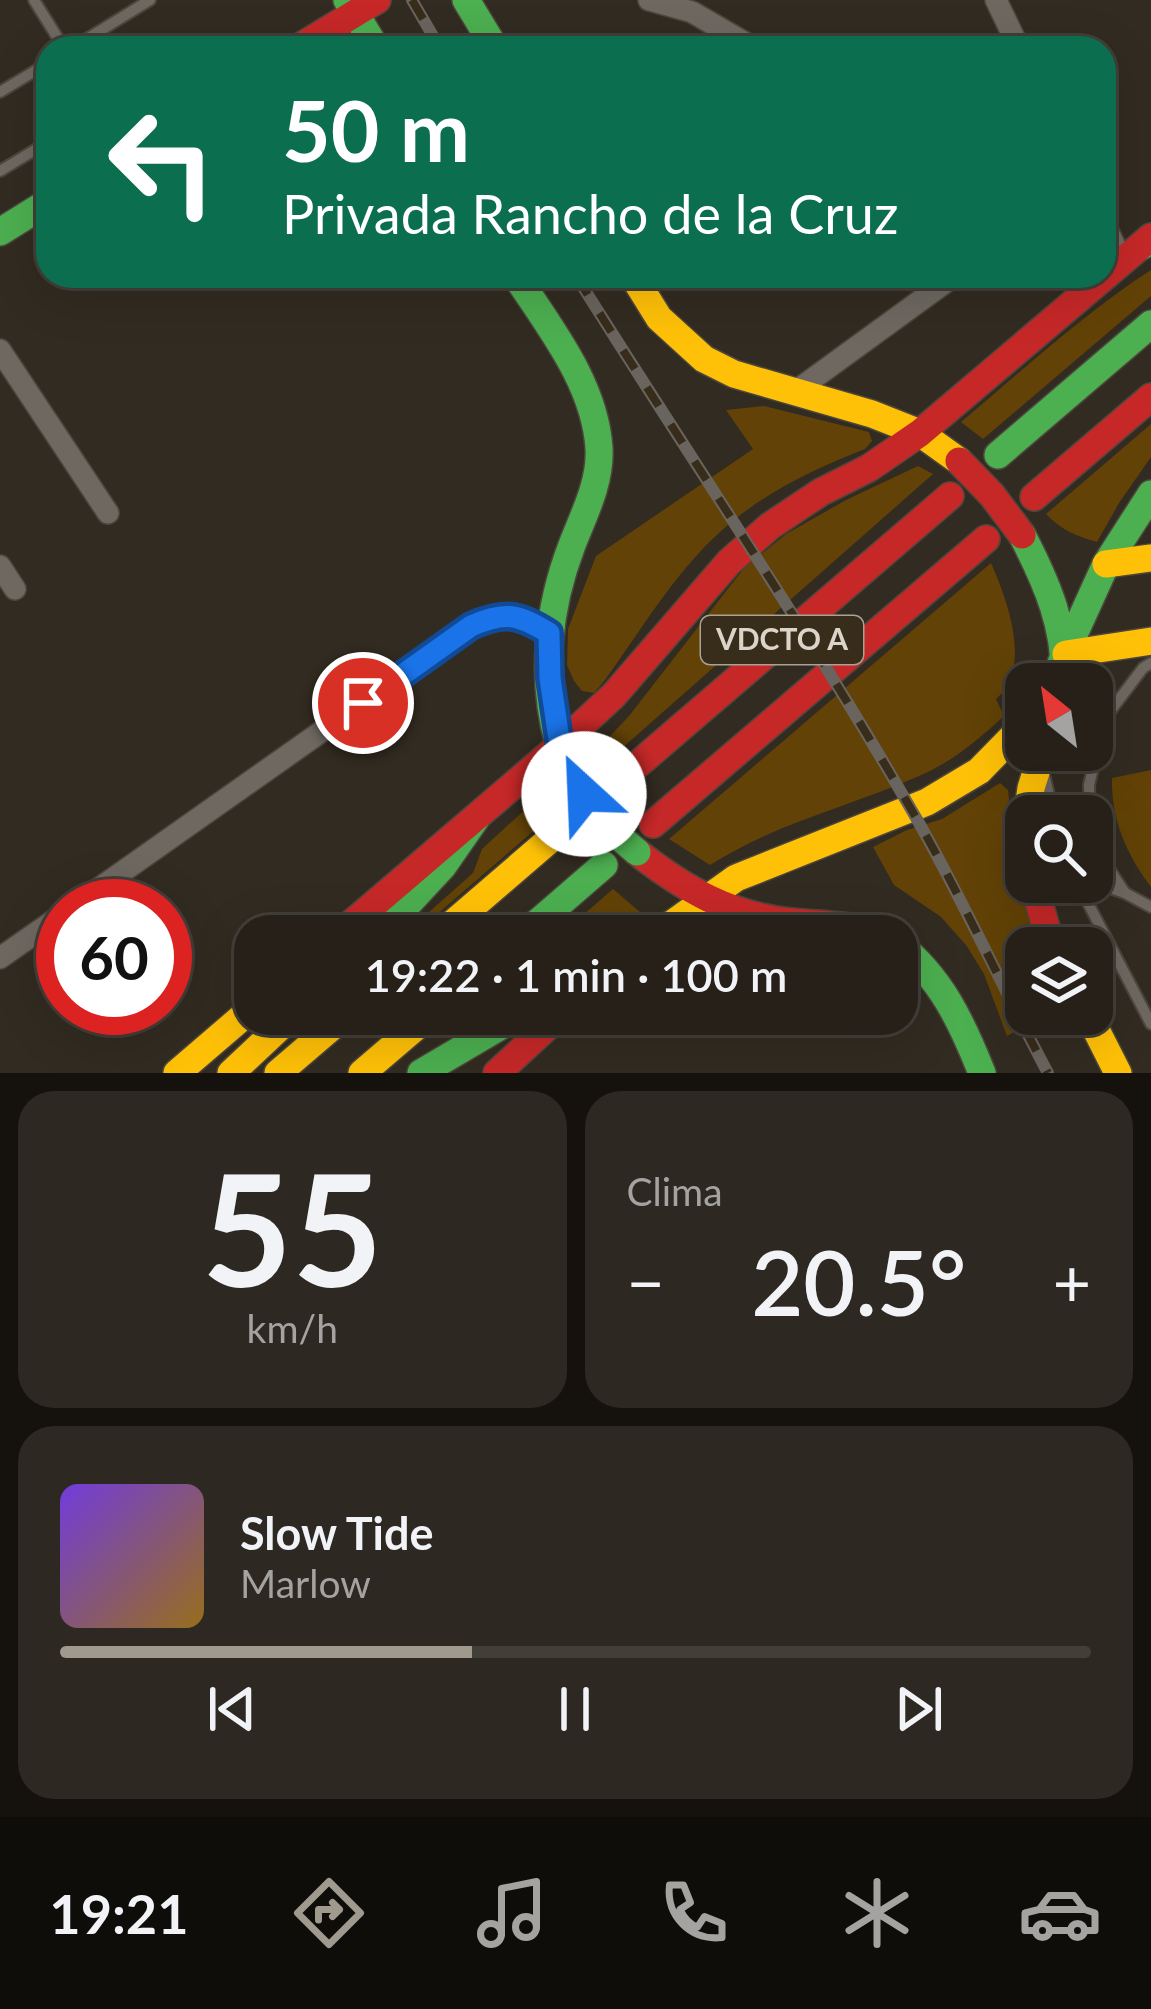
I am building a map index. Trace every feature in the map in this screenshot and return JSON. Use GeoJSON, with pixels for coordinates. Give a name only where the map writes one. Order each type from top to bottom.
{"type":"FeatureCollection","features":[{"type":"Feature","properties":{"kind":"main road"},"geometry":{"type":"LineString","coordinates":[[466,0],[488,36]]}},
{"type":"Feature","properties":{"kind":"main road"},"geometry":{"type":"LineString","coordinates":[[315,36],[359,4],[371,36]]}},
{"type":"Feature","properties":{"kind":"main road"},"geometry":{"type":"LineString","coordinates":[[0,232],[36,210]]}},
{"type":"Feature","properties":{"kind":"main road"},"geometry":{"type":"LineString","coordinates":[[523,288],[574,369],[593,415],[599,451],[583,522],[554,599],[549,633],[560,746],[584,794],[617,835],[703,900],[754,915]]}},
{"type":"Feature","properties":{"kind":"main road"},"geometry":{"type":"LineString","coordinates":[[640,288],[658,318],[704,359],[734,374],[920,433],[959,461],[1022,535],[1049,588],[1065,663]]}},
{"type":"Feature","properties":{"kind":"main road"},"geometry":{"type":"LineString","coordinates":[[363,915],[560,746],[614,694],[729,562],[770,526],[920,433],[1087,288]]}},
{"type":"Feature","properties":{"kind":"main road"},"geometry":{"type":"LineString","coordinates":[[998,455],[1151,324]]}},
{"type":"Feature","properties":{"kind":"main road"},"geometry":{"type":"LineString","coordinates":[[1034,497],[1151,398]]}},
{"type":"Feature","properties":{"kind":"main road"},"geometry":{"type":"LineString","coordinates":[[1061,663],[1106,564],[1151,494]]}},
{"type":"Feature","properties":{"kind":"main road","name":"VDCTO A"},"geometry":{"type":"LineString","coordinates":[[615,784],[950,496]]}},
{"type":"Feature","properties":{"kind":"main road","name":"VDCTO A"},"geometry":{"type":"LineString","coordinates":[[653,824],[986,538]]}},
{"type":"Feature","properties":{"kind":"main road"},"geometry":{"type":"LineString","coordinates":[[1106,564],[1151,558]]}},
{"type":"Feature","properties":{"kind":"main road"},"geometry":{"type":"LineString","coordinates":[[1066,654],[1151,640]]}},
{"type":"Feature","properties":{"kind":"main road"},"geometry":{"type":"LineString","coordinates":[[683,915],[736,878],[927,802],[979,771],[1005,744]]}},
{"type":"Feature","properties":{"kind":"main road"},"geometry":{"type":"LineString","coordinates":[[398,915],[432,880],[477,817]]}},
{"type":"Feature","properties":{"kind":"main road"},"geometry":{"type":"LineString","coordinates":[[462,915],[568,824]]}},
{"type":"Feature","properties":{"kind":"main road"},"geometry":{"type":"LineString","coordinates":[[546,915],[604,865]]}},
{"type":"Feature","properties":{"kind":"main road"},"geometry":{"type":"LineString","coordinates":[[918,961],[960,1022],[982,1073]]}},
{"type":"Feature","properties":{"kind":"main road"},"geometry":{"type":"LineString","coordinates":[[177,1073],[234,1024]]}},
{"type":"Feature","properties":{"kind":"main road"},"geometry":{"type":"LineString","coordinates":[[231,1073],[272,1035]]}},
{"type":"Feature","properties":{"kind":"main road"},"geometry":{"type":"LineString","coordinates":[[278,1073],[322,1035]]}},
{"type":"Feature","properties":{"kind":"main road"},"geometry":{"type":"LineString","coordinates":[[362,1073],[406,1035]]}},
{"type":"Feature","properties":{"kind":"main road"},"geometry":{"type":"LineString","coordinates":[[422,1073],[485,1035]]}},
{"type":"Feature","properties":{"kind":"main road"},"geometry":{"type":"LineString","coordinates":[[497,1073],[538,1035]]}},
{"type":"Feature","properties":{"kind":"main road"},"geometry":{"type":"LineString","coordinates":[[1099,1035],[1118,1073]]}},
{"type":"Feature","properties":{"kind":"street"},"geometry":{"type":"LineString","coordinates":[[649,0],[686,6],[735,36]]}},
{"type":"Feature","properties":{"kind":"street"},"geometry":{"type":"LineString","coordinates":[[996,0],[1013,36]]}},
{"type":"Feature","properties":{"kind":"street"},"geometry":{"type":"LineString","coordinates":[[796,391],[938,288]]}},
{"type":"Feature","properties":{"kind":"street"},"geometry":{"type":"LineString","coordinates":[[0,350],[107,513]]}},
{"type":"Feature","properties":{"kind":"street"},"geometry":{"type":"LineString","coordinates":[[0,566],[15,589]]}},
{"type":"Feature","properties":{"kind":"street"},"geometry":{"type":"LineString","coordinates":[[112,879],[471,626],[490,617],[512,615],[549,633]]}},
{"type":"Feature","properties":{"kind":"street"},"geometry":{"type":"LineString","coordinates":[[0,958],[36,933]]}},
{"type":"Feature","properties":{"kind":"lane"},"geometry":{"type":"LineString","coordinates":[[34,0],[60,36]]}},
{"type":"Feature","properties":{"kind":"lane"},"geometry":{"type":"LineString","coordinates":[[88,36],[150,0]]}},
{"type":"Feature","properties":{"kind":"lane"},"geometry":{"type":"LineString","coordinates":[[0,92],[36,70]]}},
{"type":"Feature","properties":{"kind":"lane"},"geometry":{"type":"LineString","coordinates":[[0,171],[36,149]]}},
{"type":"Feature","properties":{"kind":"lane"},"geometry":{"type":"LineString","coordinates":[[1090,795],[1105,718],[1151,663]]}},
{"type":"Feature","properties":{"kind":"lane"},"geometry":{"type":"LineString","coordinates":[[1113,875],[1125,893]]}},
{"type":"Feature","properties":{"kind":"lane"},"geometry":{"type":"LineString","coordinates":[[1113,889],[1151,907]]}},
{"type":"Feature","properties":{"kind":"lane"},"geometry":{"type":"LineString","coordinates":[[1088,903],[1151,1024]]}},
{"type":"Feature","properties":{"kind":"shaded area"},"geometry":{"type":"Polygon","coordinates":[[[1151,270],[1151,296],[983,439],[961,422],[1077,324],[1151,270]]]}},
{"type":"Feature","properties":{"kind":"shaded area"},"geometry":{"type":"Polygon","coordinates":[[[764,406],[869,432],[872,441],[865,449],[770,494],[736,518],[673,584],[594,693],[582,691],[567,665],[568,629],[596,556],[753,449],[726,410],[764,406]]]}},
{"type":"Feature","properties":{"kind":"shaded area"},"geometry":{"type":"Polygon","coordinates":[[[1151,424],[1151,457],[1097,542],[1069,532],[1046,514],[1151,424]]]}},
{"type":"Feature","properties":{"kind":"shaded area"},"geometry":{"type":"Polygon","coordinates":[[[918,466],[933,474],[604,764],[596,751],[629,716],[744,568],[786,534],[918,466]]]}},
{"type":"Feature","properties":{"kind":"shaded area"},"geometry":{"type":"Polygon","coordinates":[[[991,563],[1004,595],[1015,652],[1014,663],[1005,663],[1005,688],[996,699],[1004,716],[984,734],[931,770],[788,826],[710,865],[669,839],[991,563]]]}},
{"type":"Feature","properties":{"kind":"shaded area"},"geometry":{"type":"Polygon","coordinates":[[[1151,770],[1151,887],[1122,836],[1112,778],[1151,770]]]}},
{"type":"Feature","properties":{"kind":"shaded area"},"geometry":{"type":"Polygon","coordinates":[[[1000,783],[1008,790],[1005,903],[1025,903],[1032,927],[1005,927],[1005,1031],[984,974],[966,945],[941,917],[894,885],[873,847],[942,819],[1000,783]]]}},
{"type":"Feature","properties":{"kind":"shaded area"},"geometry":{"type":"Polygon","coordinates":[[[542,794],[552,815],[436,915],[426,915],[473,873],[482,849],[542,794]]]}},
{"type":"Feature","properties":{"kind":"shaded area"},"geometry":{"type":"Polygon","coordinates":[[[613,889],[643,915],[583,915],[613,889]]]}},
{"type":"Feature","properties":{"kind":"railway"},"geometry":{"type":"LineString","coordinates":[[412,0],[433,36]]}},
{"type":"Feature","properties":{"kind":"railway"},"geometry":{"type":"LineString","coordinates":[[584,288],[878,753],[936,854],[1048,1073]]}},
{"type":"Feature","properties":{"kind":"traffic: fast"},"geometry":{"type":"LineString","coordinates":[[347,0],[369,36]]}},
{"type":"Feature","properties":{"kind":"traffic: fast"},"geometry":{"type":"LineString","coordinates":[[466,0],[488,36]]}},
{"type":"Feature","properties":{"kind":"traffic: fast"},"geometry":{"type":"LineString","coordinates":[[0,232],[36,210]]}},
{"type":"Feature","properties":{"kind":"traffic: fast"},"geometry":{"type":"LineString","coordinates":[[1140,247],[1151,241]]}},
{"type":"Feature","properties":{"kind":"traffic: fast"},"geometry":{"type":"LineString","coordinates":[[524,288],[580,379],[599,448],[594,485],[557,593],[549,643],[553,719],[564,757],[584,793]]}},
{"type":"Feature","properties":{"kind":"traffic: fast"},"geometry":{"type":"LineString","coordinates":[[998,455],[1151,324]]}},
{"type":"Feature","properties":{"kind":"traffic: fast"},"geometry":{"type":"LineString","coordinates":[[1061,663],[1106,564],[1151,494]]}},
{"type":"Feature","properties":{"kind":"traffic: fast"},"geometry":{"type":"LineString","coordinates":[[1022,535],[1054,607],[1064,663]]}},
{"type":"Feature","properties":{"kind":"traffic: fast"},"geometry":{"type":"LineString","coordinates":[[584,793],[637,852]]}},
{"type":"Feature","properties":{"kind":"traffic: fast"},"geometry":{"type":"LineString","coordinates":[[398,915],[443,866],[477,817]]}},
{"type":"Feature","properties":{"kind":"traffic: fast"},"geometry":{"type":"LineString","coordinates":[[546,915],[604,865]]}},
{"type":"Feature","properties":{"kind":"traffic: fast"},"geometry":{"type":"LineString","coordinates":[[918,962],[948,1002],[982,1073]]}},
{"type":"Feature","properties":{"kind":"traffic: fast"},"geometry":{"type":"LineString","coordinates":[[421,1073],[485,1035]]}},
{"type":"Feature","properties":{"kind":"traffic: slow"},"geometry":{"type":"LineString","coordinates":[[640,288],[659,318],[704,359],[734,374],[920,433],[959,461]]}},
{"type":"Feature","properties":{"kind":"traffic: slow"},"geometry":{"type":"LineString","coordinates":[[1106,564],[1151,558]]}},
{"type":"Feature","properties":{"kind":"traffic: slow"},"geometry":{"type":"LineString","coordinates":[[1066,654],[1151,641]]}},
{"type":"Feature","properties":{"kind":"traffic: slow"},"geometry":{"type":"LineString","coordinates":[[684,915],[736,878],[927,802],[979,771],[1005,744]]}},
{"type":"Feature","properties":{"kind":"traffic: slow"},"geometry":{"type":"LineString","coordinates":[[1030,795],[1036,771]]}},
{"type":"Feature","properties":{"kind":"traffic: slow"},"geometry":{"type":"LineString","coordinates":[[462,915],[568,824]]}},
{"type":"Feature","properties":{"kind":"traffic: slow"},"geometry":{"type":"LineString","coordinates":[[177,1073],[234,1024]]}},
{"type":"Feature","properties":{"kind":"traffic: slow"},"geometry":{"type":"LineString","coordinates":[[231,1073],[272,1035]]}},
{"type":"Feature","properties":{"kind":"traffic: slow"},"geometry":{"type":"LineString","coordinates":[[278,1073],[322,1035]]}},
{"type":"Feature","properties":{"kind":"traffic: slow"},"geometry":{"type":"LineString","coordinates":[[362,1073],[406,1035]]}},
{"type":"Feature","properties":{"kind":"traffic: slow"},"geometry":{"type":"LineString","coordinates":[[1099,1035],[1118,1073]]}},
{"type":"Feature","properties":{"kind":"traffic: jam"},"geometry":{"type":"LineString","coordinates":[[318,36],[377,0]]}},
{"type":"Feature","properties":{"kind":"traffic: jam"},"geometry":{"type":"LineString","coordinates":[[1116,267],[1151,237]]}},
{"type":"Feature","properties":{"kind":"traffic: jam"},"geometry":{"type":"LineString","coordinates":[[362,915],[614,695],[729,562],[770,526],[920,433],[1091,288]]}},
{"type":"Feature","properties":{"kind":"traffic: jam"},"geometry":{"type":"LineString","coordinates":[[1034,497],[1151,397]]}},
{"type":"Feature","properties":{"kind":"traffic: jam"},"geometry":{"type":"LineString","coordinates":[[959,461],[1022,535]]}},
{"type":"Feature","properties":{"kind":"traffic: jam"},"geometry":{"type":"LineString","coordinates":[[615,784],[950,496]]}},
{"type":"Feature","properties":{"kind":"traffic: jam"},"geometry":{"type":"LineString","coordinates":[[653,824],[986,539]]}},
{"type":"Feature","properties":{"kind":"traffic: jam"},"geometry":{"type":"LineString","coordinates":[[637,852],[691,889],[752,915]]}},
{"type":"Feature","properties":{"kind":"traffic: jam"},"geometry":{"type":"LineString","coordinates":[[1039,903],[1046,927]]}},
{"type":"Feature","properties":{"kind":"traffic: jam"},"geometry":{"type":"LineString","coordinates":[[497,1073],[538,1035]]}},
{"type":"Feature","properties":{"kind":"route"},"geometry":{"type":"LineString","coordinates":[[363,703],[490,617],[512,615],[533,623],[549,633],[560,746],[584,794]]}}]}
